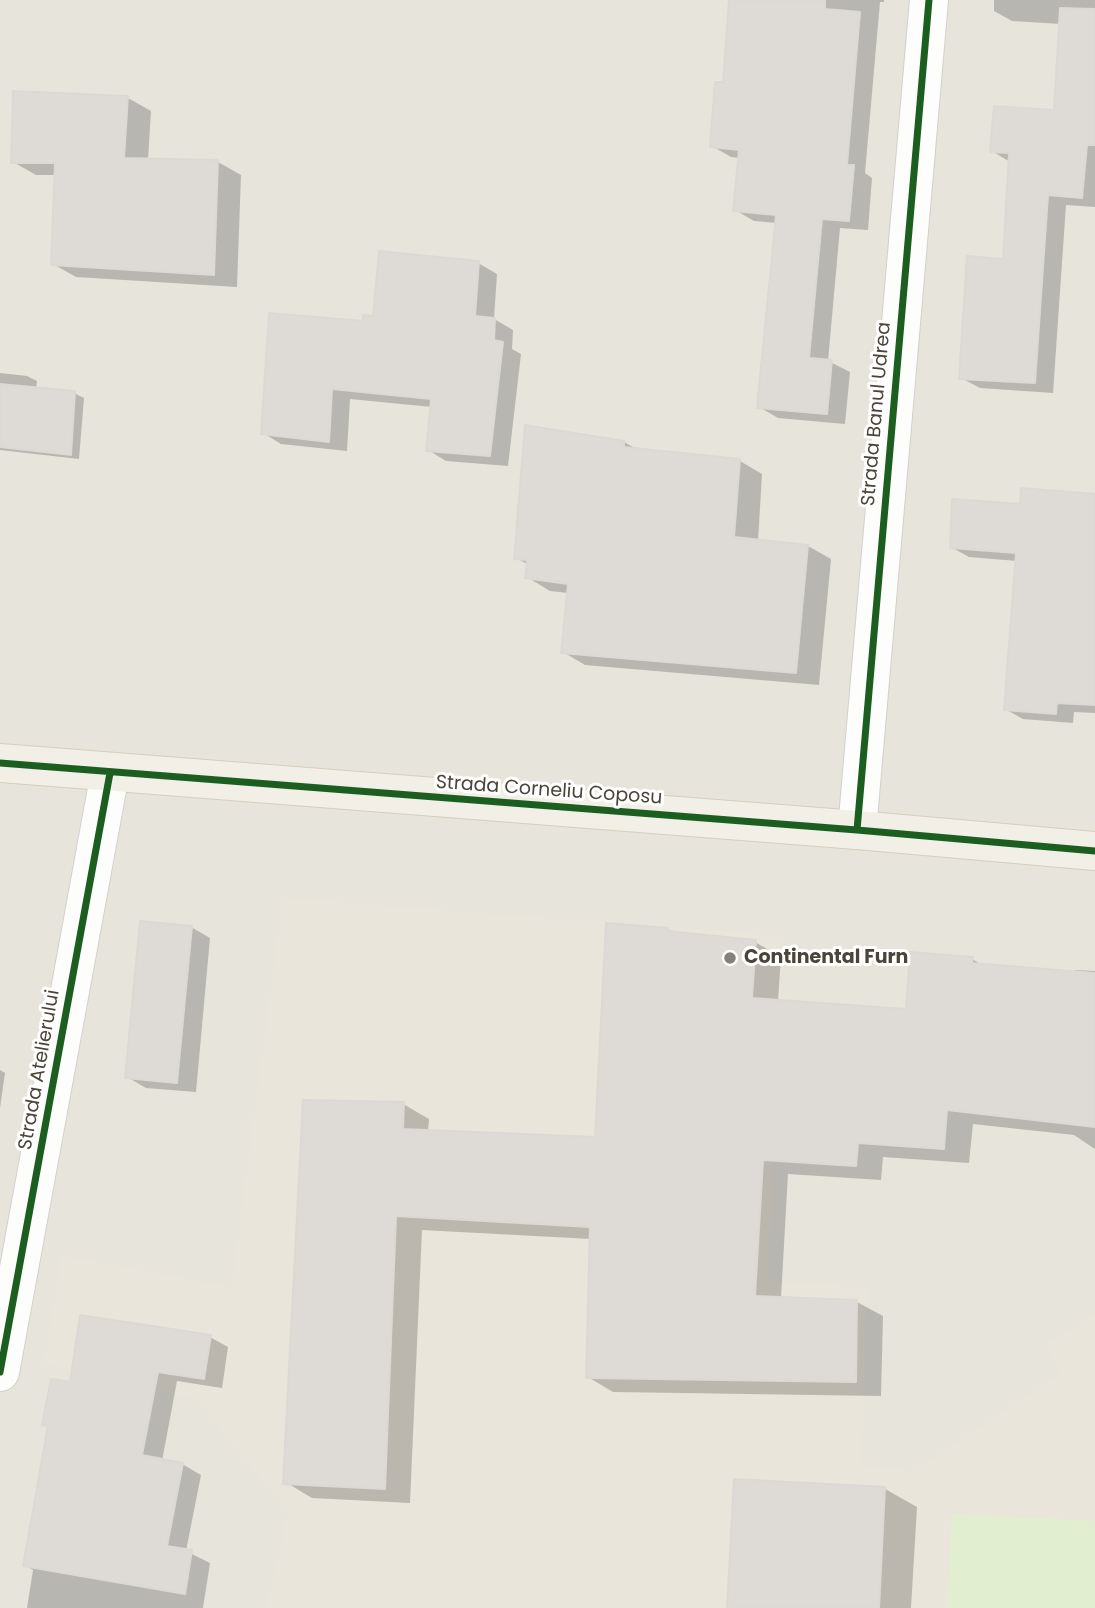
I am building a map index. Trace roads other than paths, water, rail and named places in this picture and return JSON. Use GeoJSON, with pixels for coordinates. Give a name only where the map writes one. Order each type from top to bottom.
{"type":"FeatureCollection","features":[{"type":"Feature","properties":{"kind":"main road","name":"Strada Corneliu Coposu"},"geometry":{"type":"LineString","coordinates":[[0,763],[858,830],[1095,852]]}},
{"type":"Feature","properties":{"kind":"street","name":"Strada Banul Udrea"},"geometry":{"type":"LineString","coordinates":[[858,830],[929,0]]}},
{"type":"Feature","properties":{"kind":"street","name":"Strada Atelierului"},"geometry":{"type":"LineString","coordinates":[[0,1372],[110,773]]}},
{"type":"Feature","properties":{"kind":"place","name":"Continental Furn"},"geometry":{"type":"Point","coordinates":[730,958]}}]}
